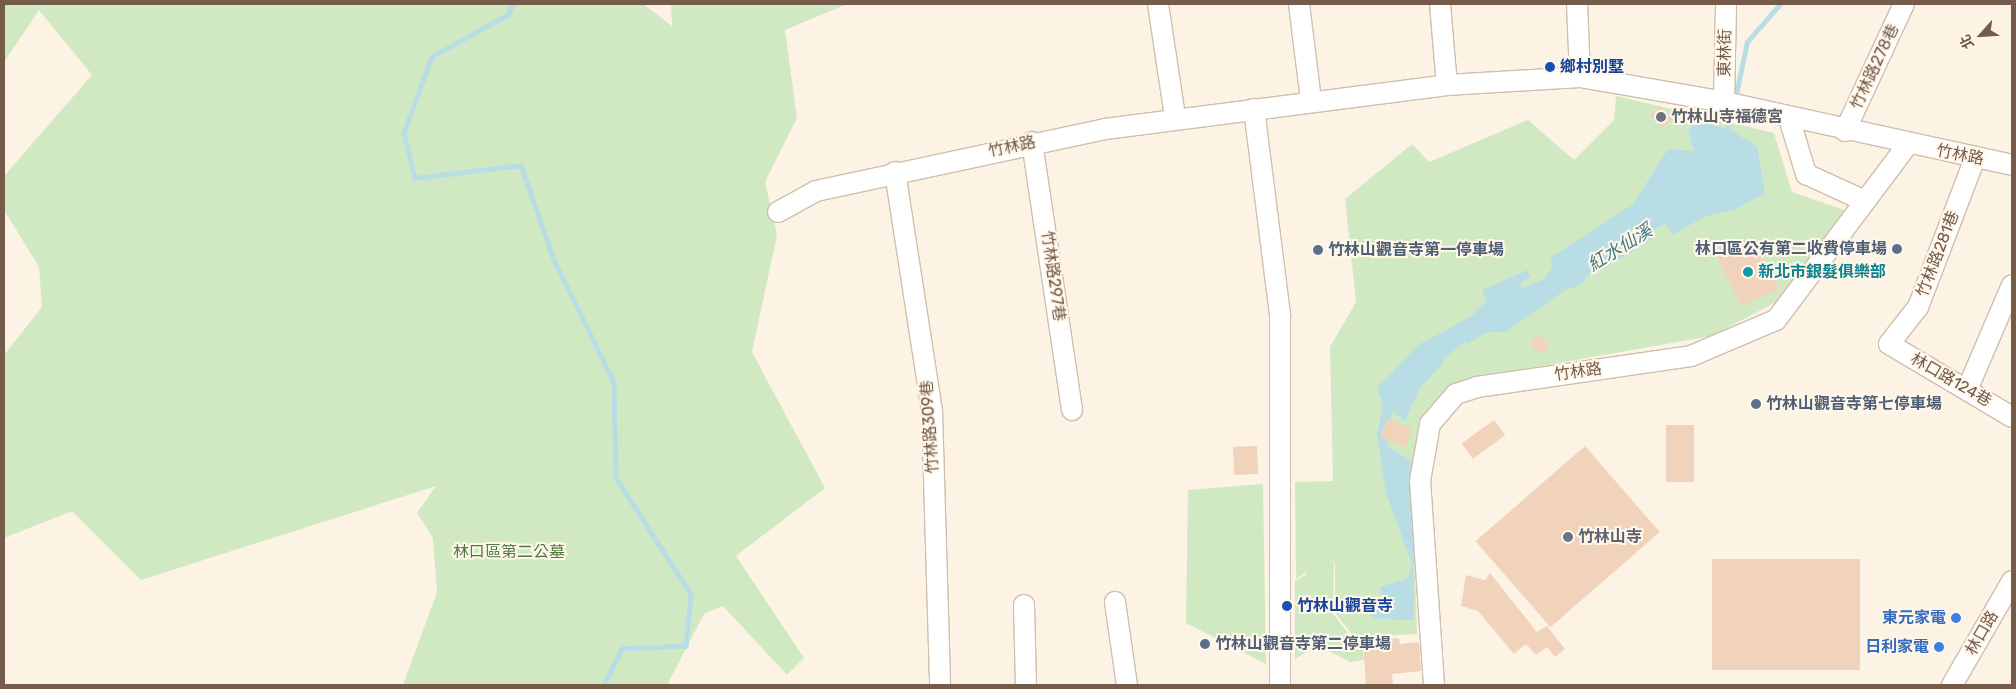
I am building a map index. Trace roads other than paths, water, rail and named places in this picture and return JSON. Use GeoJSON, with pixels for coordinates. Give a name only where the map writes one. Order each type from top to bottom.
{"type":"FeatureCollection","features":[{"type":"Feature","properties":{"kind":"street"},"geometry":{"type":"LineString","coordinates":[[1158,4],[1175,117]]}},
{"type":"Feature","properties":{"kind":"street"},"geometry":{"type":"LineString","coordinates":[[1299,4],[1311,101]]}},
{"type":"Feature","properties":{"kind":"street"},"geometry":{"type":"LineString","coordinates":[[1440,4],[1447,85]]}},
{"type":"Feature","properties":{"kind":"street"},"geometry":{"type":"LineString","coordinates":[[1577,4],[1580,77]]}},
{"type":"Feature","properties":{"kind":"street","name":"東林街"},"geometry":{"type":"LineString","coordinates":[[1724,102],[1726,4]]}},
{"type":"Feature","properties":{"kind":"street","name":"竹林路278巷"},"geometry":{"type":"LineString","coordinates":[[1845,131],[1904,4]]}},
{"type":"Feature","properties":{"kind":"street","name":"竹林路"},"geometry":{"type":"LineString","coordinates":[[778,212],[816,191],[895,172],[1032,142],[1175,117],[1447,85],[1580,77],[1724,102],[1845,131],[2012,165]]}},
{"type":"Feature","properties":{"kind":"street"},"geometry":{"type":"LineString","coordinates":[[1254,109],[1280,315],[1280,685]]}},
{"type":"Feature","properties":{"kind":"street"},"geometry":{"type":"LineString","coordinates":[[1789,118],[1806,174],[1865,201]]}},
{"type":"Feature","properties":{"kind":"street","name":"竹林路297巷"},"geometry":{"type":"LineString","coordinates":[[1032,142],[1072,410]]}},
{"type":"Feature","properties":{"kind":"street","name":"竹林路"},"geometry":{"type":"LineString","coordinates":[[1434,685],[1420,481],[1430,424],[1456,394],[1477,387],[1691,356],[1776,320],[1908,144]]}},
{"type":"Feature","properties":{"kind":"street","name":"竹林路281巷"},"geometry":{"type":"LineString","coordinates":[[1889,344],[1918,306],[1976,158]]}},
{"type":"Feature","properties":{"kind":"street","name":"竹林路309巷"},"geometry":{"type":"LineString","coordinates":[[895,172],[932,411],[940,685]]}},
{"type":"Feature","properties":{"kind":"street"},"geometry":{"type":"LineString","coordinates":[[1966,390],[2012,285]]}},
{"type":"Feature","properties":{"kind":"street","name":"林口路124巷"},"geometry":{"type":"LineString","coordinates":[[1889,344],[2012,416]]}},
{"type":"Feature","properties":{"kind":"street","name":"林口路"},"geometry":{"type":"LineString","coordinates":[[1952,685],[2012,581]]}},
{"type":"Feature","properties":{"kind":"street"},"geometry":{"type":"LineString","coordinates":[[1115,602],[1127,685]]}},
{"type":"Feature","properties":{"kind":"street"},"geometry":{"type":"LineString","coordinates":[[1024,605],[1026,685]]}},
{"type":"Feature","properties":{"kind":"water"},"geometry":{"type":"Polygon","coordinates":[[[1698,121],[1730,130],[1757,146],[1765,193],[1734,210],[1706,216],[1672,235],[1665,224],[1654,230],[1654,238],[1609,265],[1596,264],[1581,285],[1565,290],[1506,332],[1479,331],[1427,372],[1405,421],[1392,411],[1387,446],[1413,462],[1414,620],[1376,619],[1371,615],[1383,601],[1380,587],[1408,578],[1412,564],[1386,493],[1377,435],[1383,405],[1377,388],[1418,345],[1470,317],[1486,301],[1482,290],[1527,270],[1530,277],[1520,283],[1523,288],[1544,279],[1552,268],[1550,258],[1633,204],[1668,149],[1694,151],[1688,130],[1698,121]]]}},
{"type":"Feature","properties":{"kind":"waterway"},"geometry":{"type":"LineString","coordinates":[[513,4],[508,15],[432,57],[404,133],[415,178],[521,165],[554,260],[614,382],[616,478],[691,594],[686,646],[622,649],[604,685]]}},
{"type":"Feature","properties":{"kind":"waterway","name":"紅水仙溪"},"geometry":{"type":"LineString","coordinates":[[1735,99],[1747,42],[1780,4]]}},
{"type":"Feature","properties":{"kind":"waterway","name":"紅水仙溪"},"geometry":{"type":"LineString","coordinates":[[1726,133],[1733,109]]}},
{"type":"Feature","properties":{"kind":"waterway","name":"紅水仙溪"},"geometry":{"type":"LineString","coordinates":[[1467,341],[1486,329]]}},
{"type":"Feature","properties":{"kind":"waterway","name":"紅水仙溪"},"geometry":{"type":"LineString","coordinates":[[1419,384],[1440,362]]}},
{"type":"Feature","properties":{"kind":"place","name":"鄉村別墅"},"geometry":{"type":"Point","coordinates":[1550,67]}},
{"type":"Feature","properties":{"kind":"place","name":"竹林山寺福德宮"},"geometry":{"type":"Point","coordinates":[1661,117]}},
{"type":"Feature","properties":{"kind":"place","name":"林口區公有第二收費停車場"},"geometry":{"type":"Point","coordinates":[1897,249]}},
{"type":"Feature","properties":{"kind":"place","name":"竹林山觀音寺第一停車場"},"geometry":{"type":"Point","coordinates":[1318,250]}},
{"type":"Feature","properties":{"kind":"place","name":"新北市銀髮俱樂部"},"geometry":{"type":"Point","coordinates":[1748,272]}},
{"type":"Feature","properties":{"kind":"place","name":"竹林山觀音寺第七停車場"},"geometry":{"type":"Point","coordinates":[1756,404]}},
{"type":"Feature","properties":{"kind":"place","name":"竹林山寺"},"geometry":{"type":"Point","coordinates":[1568,537]}},
{"type":"Feature","properties":{"kind":"place","name":"竹林山觀音寺"},"geometry":{"type":"Point","coordinates":[1287,606]}},
{"type":"Feature","properties":{"kind":"place","name":"東元家電"},"geometry":{"type":"Point","coordinates":[1956,618]}},
{"type":"Feature","properties":{"kind":"place","name":"竹林山觀音寺第二停車場"},"geometry":{"type":"Point","coordinates":[1205,644]}},
{"type":"Feature","properties":{"kind":"place","name":"日利家電"},"geometry":{"type":"Point","coordinates":[1939,647]}},
{"type":"Feature","properties":{"kind":"park label","name":"林口區第二公墓"},"geometry":{"type":"Point","coordinates":[509,552]}}]}
